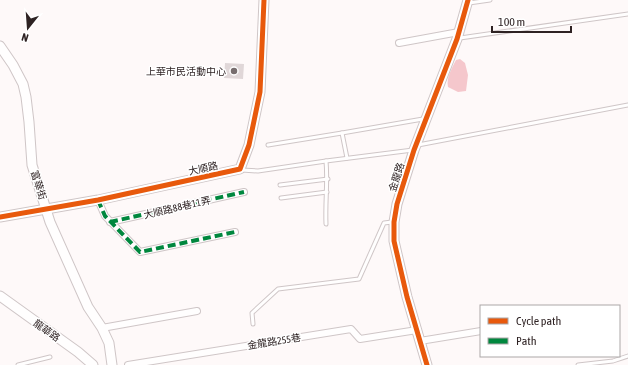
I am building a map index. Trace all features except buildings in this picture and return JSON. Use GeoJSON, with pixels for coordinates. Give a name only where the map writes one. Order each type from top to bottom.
{"type":"FeatureCollection","features":[{"type":"Feature","properties":{"kind":"street"},"geometry":{"type":"LineString","coordinates":[[240,170],[249,145],[260,92],[264,0]]}},
{"type":"Feature","properties":{"kind":"street","name":"金龍路"},"geometry":{"type":"LineString","coordinates":[[427,365],[407,297],[394,241],[394,222],[397,204],[415,148],[458,35],[468,2]]}},
{"type":"Feature","properties":{"kind":"street"},"geometry":{"type":"LineString","coordinates":[[398,43],[458,35]]}},
{"type":"Feature","properties":{"kind":"street","name":"富華街"},"geometry":{"type":"LineString","coordinates":[[0,46],[13,65],[23,84],[29,122],[32,165],[50,222],[88,307],[102,328],[109,344],[112,365]]}},
{"type":"Feature","properties":{"kind":"street","name":"大順路"},"geometry":{"type":"LineString","coordinates":[[0,217],[98,200],[240,170]]}},
{"type":"Feature","properties":{"kind":"street","name":"大順路88巷11弄"},"geometry":{"type":"LineString","coordinates":[[110,222],[244,192]]}},
{"type":"Feature","properties":{"kind":"street"},"geometry":{"type":"LineString","coordinates":[[98,200],[105,216],[140,252],[235,232]]}},
{"type":"Feature","properties":{"kind":"street","name":"龍華路"},"geometry":{"type":"LineString","coordinates":[[0,296],[78,352],[93,365]]}},
{"type":"Feature","properties":{"kind":"street"},"geometry":{"type":"LineString","coordinates":[[102,328],[197,311]]}},
{"type":"Feature","properties":{"kind":"street","name":"金龍路255巷"},"geometry":{"type":"LineString","coordinates":[[128,365],[351,329],[360,339],[417,330]]}},
{"type":"Feature","properties":{"kind":"street"},"geometry":{"type":"LineString","coordinates":[[420,341],[480,331]]}},
{"type":"Feature","properties":{"kind":"lane"},"geometry":{"type":"LineString","coordinates":[[468,2],[490,0]]}},
{"type":"Feature","properties":{"kind":"lane"},"geometry":{"type":"LineString","coordinates":[[458,35],[628,14]]}},
{"type":"Feature","properties":{"kind":"lane"},"geometry":{"type":"LineString","coordinates":[[240,170],[258,171],[415,148],[628,105]]}},
{"type":"Feature","properties":{"kind":"lane"},"geometry":{"type":"LineString","coordinates":[[268,145],[342,134],[426,118]]}},
{"type":"Feature","properties":{"kind":"lane"},"geometry":{"type":"LineString","coordinates":[[342,134],[347,158]]}},
{"type":"Feature","properties":{"kind":"lane"},"geometry":{"type":"LineString","coordinates":[[326,161],[328,179],[326,224]]}},
{"type":"Feature","properties":{"kind":"lane"},"geometry":{"type":"LineString","coordinates":[[280,185],[328,179]]}},
{"type":"Feature","properties":{"kind":"lane"},"geometry":{"type":"LineString","coordinates":[[280,198],[327,192]]}},
{"type":"Feature","properties":{"kind":"lane"},"geometry":{"type":"LineString","coordinates":[[253,324],[252,313],[278,289],[359,279],[384,223],[394,222]]}},
{"type":"Feature","properties":{"kind":"lane"},"geometry":{"type":"LineString","coordinates":[[578,365],[613,361],[628,356]]}},
{"type":"Feature","properties":{"kind":"lane"},"geometry":{"type":"LineString","coordinates":[[18,365],[50,357]]}},
{"type":"Feature","properties":{"kind":"shaded area"},"geometry":{"type":"Polygon","coordinates":[[[460,59],[465,63],[468,75],[466,91],[458,92],[448,87],[448,84],[453,66],[456,60],[460,59]]]}},
{"type":"Feature","properties":{"kind":"marked path"},"geometry":{"type":"LineString","coordinates":[[110,222],[244,192]]}},
{"type":"Feature","properties":{"kind":"marked path"},"geometry":{"type":"LineString","coordinates":[[98,200],[105,216],[140,252],[235,232]]}},
{"type":"Feature","properties":{"kind":"cycle path"},"geometry":{"type":"LineString","coordinates":[[0,217],[98,200],[240,169],[249,145],[260,92],[264,0]]}},
{"type":"Feature","properties":{"kind":"cycle path"},"geometry":{"type":"LineString","coordinates":[[427,365],[407,297],[394,241],[394,222],[397,204],[414,150],[457,39],[468,0]]}},
{"type":"Feature","properties":{"kind":"place","name":"上華市民活動中心"},"geometry":{"type":"Point","coordinates":[234,71]}}]}
